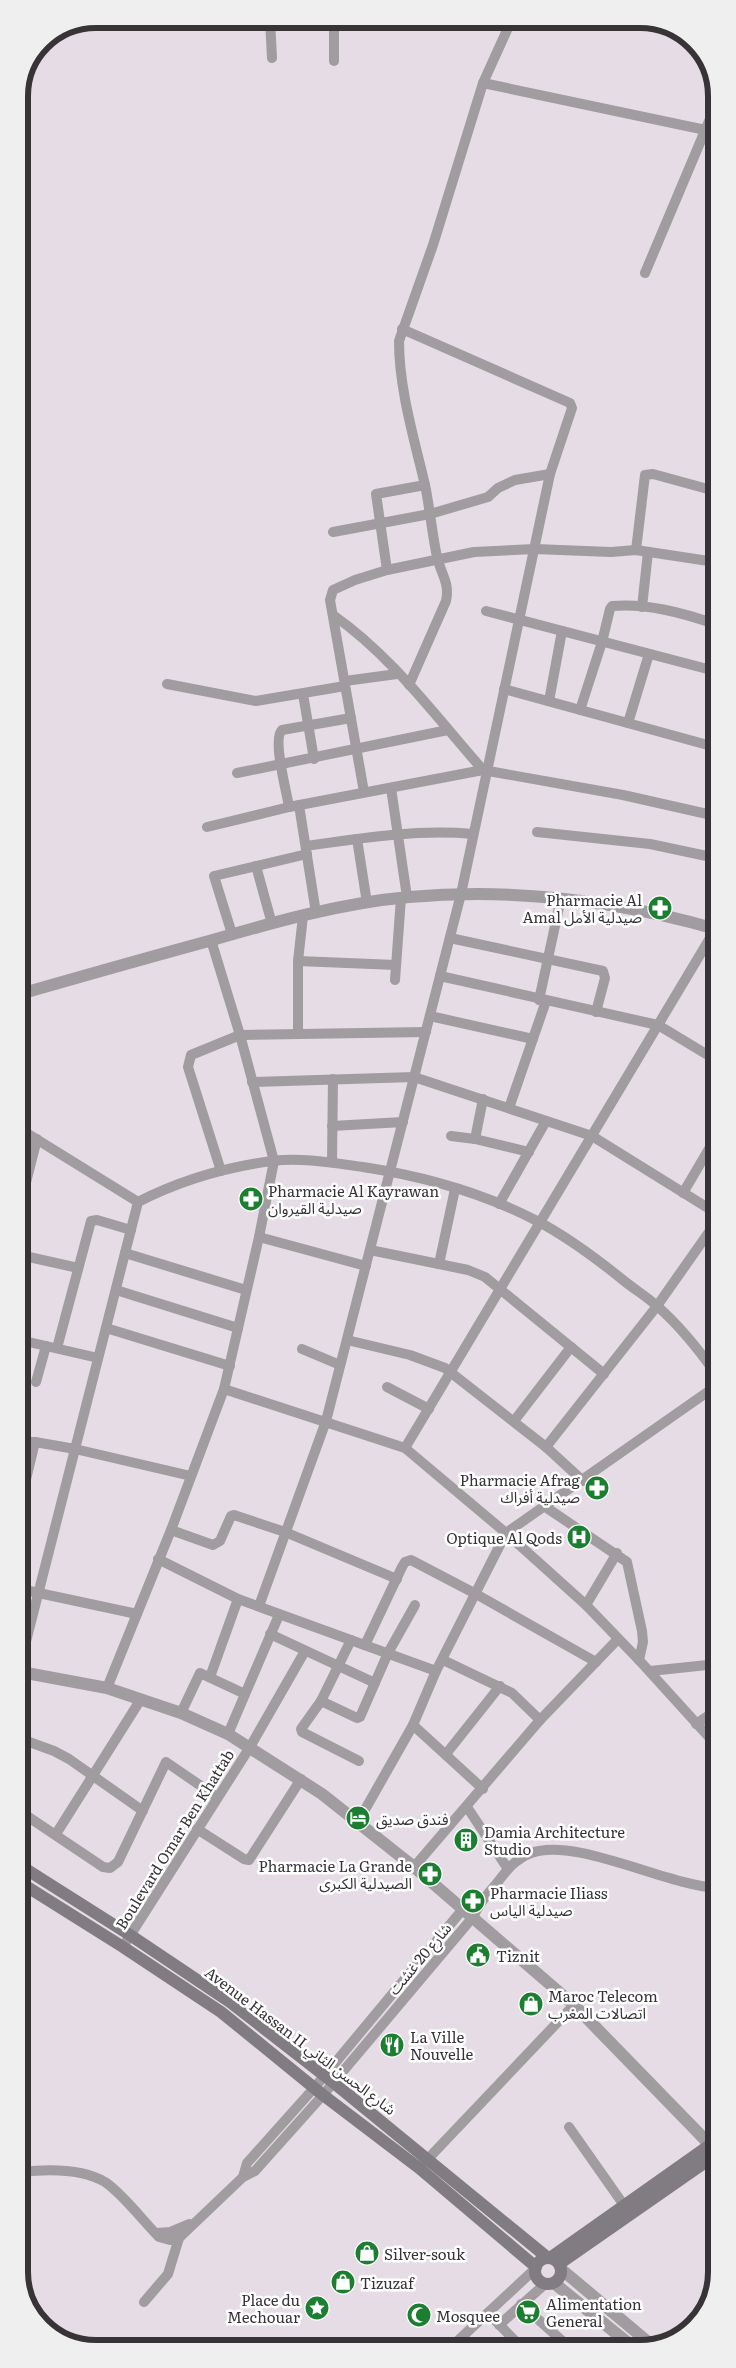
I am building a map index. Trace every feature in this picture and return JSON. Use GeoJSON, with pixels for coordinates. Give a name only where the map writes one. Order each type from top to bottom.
{"type":"FeatureCollection","features":[{"type":"Feature","properties":{"kind":"main road","name":"Avenue Hassan II شارع الحسن الثاني"},"geometry":{"type":"LineString","coordinates":[[27,1870],[130,1935],[230,2002],[329,2079],[455,2190],[535,2268]]}},
{"type":"Feature","properties":{"kind":"main road","name":"Avenue Hassan II شارع الحسن الثاني"},"geometry":{"type":"LineString","coordinates":[[27,1887],[221,2012],[319,2091],[424,2163]]}},
{"type":"Feature","properties":{"kind":"main road"},"geometry":{"type":"LineString","coordinates":[[190,1992],[198,1980]]}},
{"type":"Feature","properties":{"kind":"main road"},"geometry":{"type":"LineString","coordinates":[[221,2012],[230,2002]]}},
{"type":"Feature","properties":{"kind":"main road"},"geometry":{"type":"LineString","coordinates":[[555,2262],[623,2205],[708,2152]]}},
{"type":"Feature","properties":{"kind":"main road"},"geometry":{"type":"LineString","coordinates":[[555,2262],[558,2280],[549,2283],[537,2278],[535,2268],[539,2262],[555,2262],[632,2215],[708,2154]]}},
{"type":"Feature","properties":{"kind":"main road","name":"Avenue Hassan II شارع الحسن الثاني"},"geometry":{"type":"LineString","coordinates":[[455,2190],[555,2262]]}},
{"type":"Feature","properties":{"kind":"street"},"geometry":{"type":"LineString","coordinates":[[270,27],[272,58]]}},
{"type":"Feature","properties":{"kind":"street"},"geometry":{"type":"LineString","coordinates":[[334,27],[334,60]]}},
{"type":"Feature","properties":{"kind":"street"},"geometry":{"type":"LineString","coordinates":[[409,685],[446,601],[448,584],[438,559],[400,364],[399,341],[433,245],[483,83],[508,28]]}},
{"type":"Feature","properties":{"kind":"street"},"geometry":{"type":"LineString","coordinates":[[483,83],[708,130]]}},
{"type":"Feature","properties":{"kind":"street"},"geometry":{"type":"LineString","coordinates":[[645,273],[708,137]]}},
{"type":"Feature","properties":{"kind":"street"},"geometry":{"type":"LineString","coordinates":[[259,1606],[326,1421],[461,894],[485,770],[550,474],[572,408],[570,404],[402,330]]}},
{"type":"Feature","properties":{"kind":"street"},"geometry":{"type":"LineString","coordinates":[[333,532],[430,514],[488,497],[498,488],[515,480],[550,474]]}},
{"type":"Feature","properties":{"kind":"street"},"geometry":{"type":"LineString","coordinates":[[636,550],[645,475],[653,474],[708,489]]}},
{"type":"Feature","properties":{"kind":"street"},"geometry":{"type":"LineString","coordinates":[[387,570],[375,496],[377,493],[425,485]]}},
{"type":"Feature","properties":{"kind":"street"},"geometry":{"type":"LineString","coordinates":[[364,792],[330,600],[333,590],[355,580],[387,570],[474,552],[535,549],[611,552],[636,550],[708,561]]}},
{"type":"Feature","properties":{"kind":"street"},"geometry":{"type":"LineString","coordinates":[[642,607],[648,552]]}},
{"type":"Feature","properties":{"kind":"street"},"geometry":{"type":"LineString","coordinates":[[580,710],[612,606],[642,607],[682,613],[708,622]]}},
{"type":"Feature","properties":{"kind":"street"},"geometry":{"type":"LineString","coordinates":[[486,611],[708,670]]}},
{"type":"Feature","properties":{"kind":"street"},"geometry":{"type":"LineString","coordinates":[[333,615],[359,633],[409,685],[485,770]]}},
{"type":"Feature","properties":{"kind":"street"},"geometry":{"type":"LineString","coordinates":[[549,701],[562,631]]}},
{"type":"Feature","properties":{"kind":"street"},"geometry":{"type":"LineString","coordinates":[[628,723],[649,654]]}},
{"type":"Feature","properties":{"kind":"street"},"geometry":{"type":"LineString","coordinates":[[166,684],[256,701],[303,694],[397,674]]}},
{"type":"Feature","properties":{"kind":"street"},"geometry":{"type":"LineString","coordinates":[[504,689],[708,745]]}},
{"type":"Feature","properties":{"kind":"street"},"geometry":{"type":"LineString","coordinates":[[303,694],[314,759]]}},
{"type":"Feature","properties":{"kind":"street"},"geometry":{"type":"LineString","coordinates":[[298,1034],[298,962],[310,914],[306,850],[281,765],[278,737],[279,732],[351,718]]}},
{"type":"Feature","properties":{"kind":"street"},"geometry":{"type":"LineString","coordinates":[[237,774],[448,730]]}},
{"type":"Feature","properties":{"kind":"street"},"geometry":{"type":"LineString","coordinates":[[207,827],[294,806],[485,770],[623,795],[708,814]]}},
{"type":"Feature","properties":{"kind":"street"},"geometry":{"type":"LineString","coordinates":[[391,788],[398,834],[404,898],[395,980]]}},
{"type":"Feature","properties":{"kind":"street"},"geometry":{"type":"LineString","coordinates":[[232,934],[214,876],[256,866],[306,850],[357,839],[434,832],[473,834]]}},
{"type":"Feature","properties":{"kind":"street"},"geometry":{"type":"LineString","coordinates":[[537,832],[650,844],[708,856]]}},
{"type":"Feature","properties":{"kind":"street"},"geometry":{"type":"LineString","coordinates":[[357,839],[367,903]]}},
{"type":"Feature","properties":{"kind":"street"},"geometry":{"type":"LineString","coordinates":[[256,866],[272,924]]}},
{"type":"Feature","properties":{"kind":"street"},"geometry":{"type":"LineString","coordinates":[[27,992],[310,914],[404,898],[461,894],[594,901],[667,915],[708,926]]}},
{"type":"Feature","properties":{"kind":"street"},"geometry":{"type":"LineString","coordinates":[[509,1108],[533,1039],[543,1001],[561,898]]}},
{"type":"Feature","properties":{"kind":"street"},"geometry":{"type":"LineString","coordinates":[[450,938],[603,971],[605,978],[596,1012]]}},
{"type":"Feature","properties":{"kind":"street"},"geometry":{"type":"LineString","coordinates":[[107,1688],[224,1389],[259,1237],[274,1161],[240,1035],[211,940]]}},
{"type":"Feature","properties":{"kind":"street"},"geometry":{"type":"LineString","coordinates":[[405,1448],[708,941]]}},
{"type":"Feature","properties":{"kind":"street"},"geometry":{"type":"LineString","coordinates":[[298,962],[396,965]]}},
{"type":"Feature","properties":{"kind":"street"},"geometry":{"type":"LineString","coordinates":[[440,976],[543,1001],[658,1025],[708,1053]]}},
{"type":"Feature","properties":{"kind":"street"},"geometry":{"type":"LineString","coordinates":[[430,1016],[533,1039]]}},
{"type":"Feature","properties":{"kind":"street"},"geometry":{"type":"LineString","coordinates":[[221,1171],[188,1067],[191,1055],[198,1050],[240,1035],[426,1032]]}},
{"type":"Feature","properties":{"kind":"street"},"geometry":{"type":"LineString","coordinates":[[252,1082],[414,1077],[592,1136],[708,1208]]}},
{"type":"Feature","properties":{"kind":"street"},"geometry":{"type":"LineString","coordinates":[[332,1162],[333,1079]]}},
{"type":"Feature","properties":{"kind":"street"},"geometry":{"type":"LineString","coordinates":[[475,1139],[483,1100]]}},
{"type":"Feature","properties":{"kind":"street"},"geometry":{"type":"LineString","coordinates":[[499,1204],[546,1121]]}},
{"type":"Feature","properties":{"kind":"street"},"geometry":{"type":"LineString","coordinates":[[332,1126],[403,1122]]}},
{"type":"Feature","properties":{"kind":"street"},"geometry":{"type":"LineString","coordinates":[[27,1133],[138,1202]]}},
{"type":"Feature","properties":{"kind":"street"},"geometry":{"type":"LineString","coordinates":[[452,1136],[475,1139],[529,1152]]}},
{"type":"Feature","properties":{"kind":"street"},"geometry":{"type":"LineString","coordinates":[[27,1178],[37,1139]]}},
{"type":"Feature","properties":{"kind":"street"},"geometry":{"type":"LineString","coordinates":[[683,1192],[708,1150]]}},
{"type":"Feature","properties":{"kind":"street"},"geometry":{"type":"LineString","coordinates":[[138,1202],[221,1171],[274,1161],[332,1162],[390,1171],[455,1189],[499,1204],[540,1223],[590,1254],[657,1306],[689,1340],[708,1364]]}},
{"type":"Feature","properties":{"kind":"street"},"geometry":{"type":"LineString","coordinates":[[439,1264],[455,1189]]}},
{"type":"Feature","properties":{"kind":"street"},"geometry":{"type":"LineString","coordinates":[[27,1637],[138,1202]]}},
{"type":"Feature","properties":{"kind":"street"},"geometry":{"type":"LineString","coordinates":[[57,1348],[91,1221],[97,1220],[131,1230]]}},
{"type":"Feature","properties":{"kind":"street"},"geometry":{"type":"LineString","coordinates":[[546,1447],[657,1306],[708,1233]]}},
{"type":"Feature","properties":{"kind":"street"},"geometry":{"type":"LineString","coordinates":[[259,1237],[366,1266]]}},
{"type":"Feature","properties":{"kind":"street"},"geometry":{"type":"LineString","coordinates":[[370,1250],[478,1273],[501,1288],[604,1374]]}},
{"type":"Feature","properties":{"kind":"street"},"geometry":{"type":"LineString","coordinates":[[125,1253],[246,1290]]}},
{"type":"Feature","properties":{"kind":"street"},"geometry":{"type":"LineString","coordinates":[[27,1257],[78,1268]]}},
{"type":"Feature","properties":{"kind":"street"},"geometry":{"type":"LineString","coordinates":[[116,1290],[238,1328]]}},
{"type":"Feature","properties":{"kind":"street"},"geometry":{"type":"LineString","coordinates":[[106,1328],[230,1366]]}},
{"type":"Feature","properties":{"kind":"street"},"geometry":{"type":"LineString","coordinates":[[347,1340],[433,1362],[451,1372],[546,1447],[583,1480]]}},
{"type":"Feature","properties":{"kind":"street"},"geometry":{"type":"LineString","coordinates":[[27,1342],[98,1358]]}},
{"type":"Feature","properties":{"kind":"street"},"geometry":{"type":"LineString","coordinates":[[36,1382],[46,1346]]}},
{"type":"Feature","properties":{"kind":"street"},"geometry":{"type":"LineString","coordinates":[[514,1421],[571,1347]]}},
{"type":"Feature","properties":{"kind":"street"},"geometry":{"type":"LineString","coordinates":[[302,1349],[340,1365]]}},
{"type":"Feature","properties":{"kind":"street"},"geometry":{"type":"LineString","coordinates":[[387,1387],[429,1409]]}},
{"type":"Feature","properties":{"kind":"street"},"geometry":{"type":"LineString","coordinates":[[224,1389],[405,1448],[506,1533],[586,1605],[640,1660],[708,1737]]}},
{"type":"Feature","properties":{"kind":"street"},"geometry":{"type":"LineString","coordinates":[[358,1822],[413,1725],[436,1672],[506,1533],[708,1392]]}},
{"type":"Feature","properties":{"kind":"street"},"geometry":{"type":"LineString","coordinates":[[27,1442],[75,1450],[191,1476]]}},
{"type":"Feature","properties":{"kind":"street"},"geometry":{"type":"LineString","coordinates":[[27,1470],[35,1442]]}},
{"type":"Feature","properties":{"kind":"street"},"geometry":{"type":"LineString","coordinates":[[544,1506],[624,1558],[630,1568],[642,1631],[643,1642],[640,1660]]}},
{"type":"Feature","properties":{"kind":"street"},"geometry":{"type":"LineString","coordinates":[[170,1530],[214,1545],[220,1540],[231,1516],[234,1514],[285,1532],[396,1579]]}},
{"type":"Feature","properties":{"kind":"street"},"geometry":{"type":"LineString","coordinates":[[586,1605],[617,1553]]}},
{"type":"Feature","properties":{"kind":"street"},"geometry":{"type":"LineString","coordinates":[[158,1558],[238,1599],[436,1672]]}},
{"type":"Feature","properties":{"kind":"street"},"geometry":{"type":"LineString","coordinates":[[365,1645],[396,1579],[406,1562],[411,1560],[476,1594],[596,1662]]}},
{"type":"Feature","properties":{"kind":"street"},"geometry":{"type":"LineString","coordinates":[[27,1591],[137,1614]]}},
{"type":"Feature","properties":{"kind":"street"},"geometry":{"type":"LineString","coordinates":[[210,1677],[238,1599]]}},
{"type":"Feature","properties":{"kind":"street"},"geometry":{"type":"LineString","coordinates":[[321,1701],[359,1717],[388,1653],[415,1605]]}},
{"type":"Feature","properties":{"kind":"street"},"geometry":{"type":"LineString","coordinates":[[228,1734],[279,1615]]}},
{"type":"Feature","properties":{"kind":"street"},"geometry":{"type":"LineString","coordinates":[[270,1634],[375,1683]]}},
{"type":"Feature","properties":{"kind":"street"},"geometry":{"type":"LineString","coordinates":[[414,1867],[483,1789],[540,1720],[618,1639]]}},
{"type":"Feature","properties":{"kind":"street"},"geometry":{"type":"LineString","coordinates":[[351,1640],[321,1701],[302,1728],[302,1731],[359,1761]]}},
{"type":"Feature","properties":{"kind":"street","name":"Boulevard Omar Ben Khattab"},"geometry":{"type":"LineString","coordinates":[[123,1947],[250,1747],[305,1651]]}},
{"type":"Feature","properties":{"kind":"street"},"geometry":{"type":"LineString","coordinates":[[443,1660],[512,1693],[540,1720]]}},
{"type":"Feature","properties":{"kind":"street"},"geometry":{"type":"LineString","coordinates":[[650,1671],[708,1665]]}},
{"type":"Feature","properties":{"kind":"street"},"geometry":{"type":"LineString","coordinates":[[27,1673],[107,1688],[181,1713],[228,1734],[300,1779],[414,1867],[574,2005],[708,2141]]}},
{"type":"Feature","properties":{"kind":"street"},"geometry":{"type":"LineString","coordinates":[[181,1713],[198,1674],[210,1677],[246,1694]]}},
{"type":"Feature","properties":{"kind":"street"},"geometry":{"type":"LineString","coordinates":[[446,1754],[500,1686]]}},
{"type":"Feature","properties":{"kind":"street"},"geometry":{"type":"LineString","coordinates":[[56,1834],[141,1699]]}},
{"type":"Feature","properties":{"kind":"street"},"geometry":{"type":"LineString","coordinates":[[696,1724],[708,1716]]}},
{"type":"Feature","properties":{"kind":"street"},"geometry":{"type":"LineString","coordinates":[[413,1725],[483,1789]]}},
{"type":"Feature","properties":{"kind":"street"},"geometry":{"type":"LineString","coordinates":[[27,1741],[54,1751],[144,1811]]}},
{"type":"Feature","properties":{"kind":"street"},"geometry":{"type":"LineString","coordinates":[[27,1816],[103,1867],[110,1868],[118,1862],[166,1762],[217,1797]]}},
{"type":"Feature","properties":{"kind":"street"},"geometry":{"type":"LineString","coordinates":[[197,1829],[248,1860],[300,1779]]}},
{"type":"Feature","properties":{"kind":"street"},"geometry":{"type":"LineString","coordinates":[[467,1807],[508,1869]]}},
{"type":"Feature","properties":{"kind":"street"},"geometry":{"type":"LineString","coordinates":[[144,2302],[168,2274],[178,2238],[243,2176],[255,2171],[269,2156],[380,2009],[517,1860],[532,1853],[557,1850],[619,1864],[683,1883],[708,1887]]}},
{"type":"Feature","properties":{"kind":"street","name":"شارع 20 غشت"},"geometry":{"type":"LineString","coordinates":[[329,2079],[389,2017],[468,1913]]}},
{"type":"Feature","properties":{"kind":"street"},"geometry":{"type":"LineString","coordinates":[[424,2163],[574,2005]]}},
{"type":"Feature","properties":{"kind":"street","name":"شارع 20 غشت"},"geometry":{"type":"LineString","coordinates":[[380,2009],[389,2017]]}},
{"type":"Feature","properties":{"kind":"street"},"geometry":{"type":"LineString","coordinates":[[243,2176],[247,2163],[319,2091]]}},
{"type":"Feature","properties":{"kind":"street"},"geometry":{"type":"LineString","coordinates":[[569,2127],[632,2215]]}},
{"type":"Feature","properties":{"kind":"street"},"geometry":{"type":"LineString","coordinates":[[261,2148],[269,2156]]}},
{"type":"Feature","properties":{"kind":"street"},"geometry":{"type":"LineString","coordinates":[[27,2172],[62,2171],[94,2177],[110,2186],[159,2237],[170,2240],[178,2238]]}},
{"type":"Feature","properties":{"kind":"street"},"geometry":{"type":"LineString","coordinates":[[156,2233],[170,2232],[194,2222]]}},
{"type":"Feature","properties":{"kind":"street","name":"Avenue Hassan II شارع الحسن الثاني"},"geometry":{"type":"LineString","coordinates":[[555,2262],[646,2340]]}},
{"type":"Feature","properties":{"kind":"street"},"geometry":{"type":"LineString","coordinates":[[458,2340],[535,2268]]}},
{"type":"Feature","properties":{"kind":"street"},"geometry":{"type":"LineString","coordinates":[[499,2325],[521,2304],[549,2283],[623,2340]]}},
{"type":"Feature","properties":{"kind":"street"},"geometry":{"type":"LineString","coordinates":[[521,2304],[560,2340]]}},
{"type":"Feature","properties":{"kind":"street"},"geometry":{"type":"LineString","coordinates":[[488,2312],[514,2340]]}},
{"type":"Feature","properties":{"kind":"place","name":"Pharmacie Al Amal صيدلية الأمل"},"geometry":{"type":"Point","coordinates":[660,908]}},
{"type":"Feature","properties":{"kind":"place","name":"Pharmacie Al Kayrawan صيدلية القيروان"},"geometry":{"type":"Point","coordinates":[251,1199]}},
{"type":"Feature","properties":{"kind":"place","name":"Pharmacie Afrag صيدلية أفراك"},"geometry":{"type":"Point","coordinates":[597,1488]}},
{"type":"Feature","properties":{"kind":"place","name":"Optique Al Qods"},"geometry":{"type":"Point","coordinates":[579,1537]}},
{"type":"Feature","properties":{"kind":"place","name":"فندق صديق"},"geometry":{"type":"Point","coordinates":[358,1818]}},
{"type":"Feature","properties":{"kind":"place","name":"Damia Architecture Studio"},"geometry":{"type":"Point","coordinates":[466,1840]}},
{"type":"Feature","properties":{"kind":"place","name":"Pharmacie La Grande الصيدلية الكبرى"},"geometry":{"type":"Point","coordinates":[430,1874]}},
{"type":"Feature","properties":{"kind":"place","name":"Pharmacie Iliass صيدلية الياس"},"geometry":{"type":"Point","coordinates":[473,1901]}},
{"type":"Feature","properties":{"kind":"place","name":"Tiznit"},"geometry":{"type":"Point","coordinates":[478,1955]}},
{"type":"Feature","properties":{"kind":"place","name":"Maroc Telecom اتصالات المغرب"},"geometry":{"type":"Point","coordinates":[531,2004]}},
{"type":"Feature","properties":{"kind":"place","name":"La Ville Nouvelle"},"geometry":{"type":"Point","coordinates":[392,2045]}},
{"type":"Feature","properties":{"kind":"place","name":"Silver-souk"},"geometry":{"type":"Point","coordinates":[367,2253]}},
{"type":"Feature","properties":{"kind":"place","name":"Tizuzaf"},"geometry":{"type":"Point","coordinates":[343,2282]}},
{"type":"Feature","properties":{"kind":"place","name":"Place du Mechouar"},"geometry":{"type":"Point","coordinates":[317,2308]}},
{"type":"Feature","properties":{"kind":"place","name":"Alimentation General"},"geometry":{"type":"Point","coordinates":[528,2312]}},
{"type":"Feature","properties":{"kind":"place","name":"Mosquee"},"geometry":{"type":"Point","coordinates":[419,2315]}}]}
